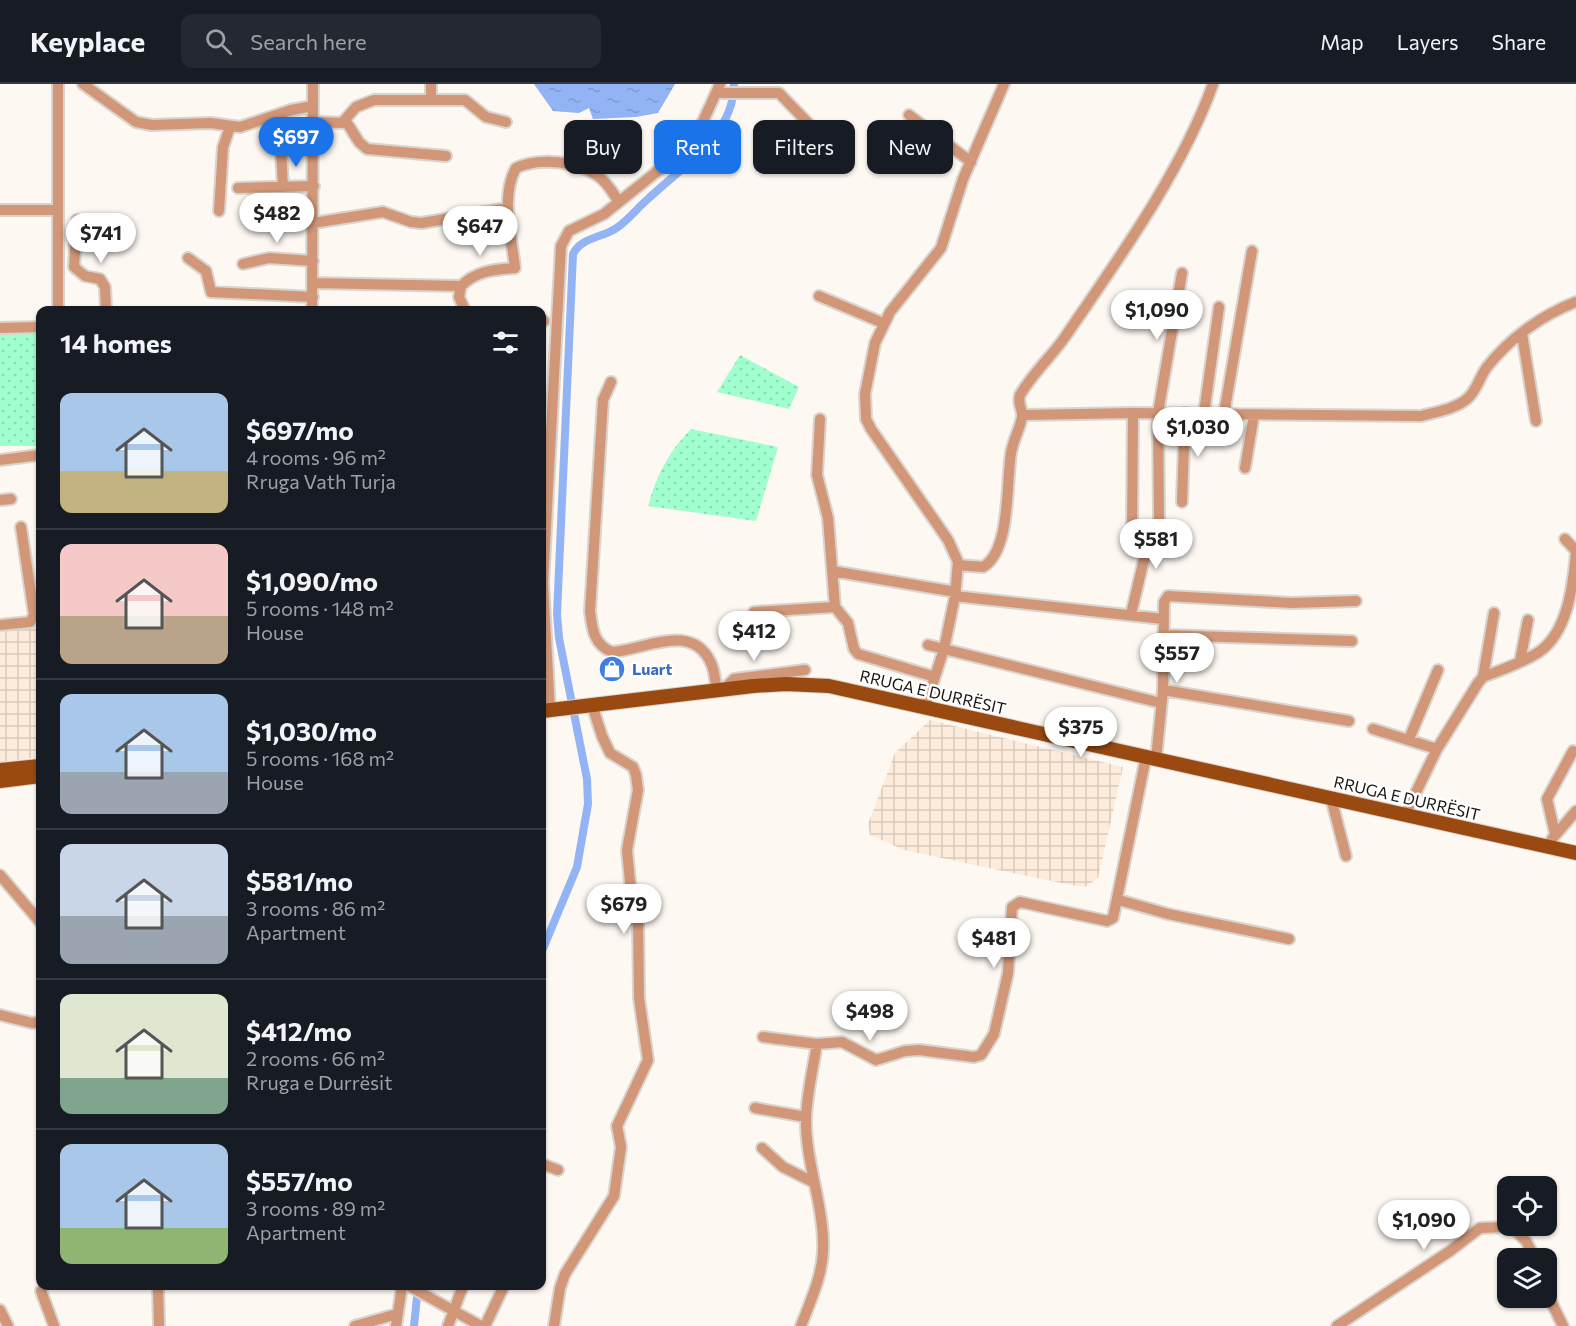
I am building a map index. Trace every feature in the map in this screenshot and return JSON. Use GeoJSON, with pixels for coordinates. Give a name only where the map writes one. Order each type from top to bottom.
{"type":"FeatureCollection","features":[{"type":"Feature","properties":{"kind":"main road","name":"RRUGA E DURRËSIT"},"geometry":{"type":"LineString","coordinates":[[550,710],[753,686],[808,684],[925,707],[1405,815],[1574,850]]}},
{"type":"Feature","properties":{"kind":"main road"},"geometry":{"type":"LineString","coordinates":[[0,770],[36,766]]}},
{"type":"Feature","properties":{"kind":"main road"},"geometry":{"type":"LineString","coordinates":[[0,781],[36,776]]}},
{"type":"Feature","properties":{"kind":"street"},"geometry":{"type":"LineString","coordinates":[[58,84],[58,306]]}},
{"type":"Feature","properties":{"kind":"street"},"geometry":{"type":"LineString","coordinates":[[83,84],[136,122],[152,125],[210,123],[230,127],[248,125],[291,110],[313,106]]}},
{"type":"Feature","properties":{"kind":"street"},"geometry":{"type":"LineString","coordinates":[[312,306],[313,84]]}},
{"type":"Feature","properties":{"kind":"street"},"geometry":{"type":"LineString","coordinates":[[431,84],[431,100]]}},
{"type":"Feature","properties":{"kind":"street"},"geometry":{"type":"LineString","coordinates":[[925,707],[944,649],[955,594],[958,565],[948,540],[880,445],[866,419],[865,394],[868,371],[883,323],[940,248],[971,162],[1004,84]]}},
{"type":"Feature","properties":{"kind":"street"},"geometry":{"type":"LineString","coordinates":[[958,565],[983,567],[997,554],[1002,536],[1012,449],[1023,415],[1018,400],[1020,395],[1078,318],[1145,214],[1190,137],[1213,84]]}},
{"type":"Feature","properties":{"kind":"street"},"geometry":{"type":"LineString","coordinates":[[546,462],[561,246],[569,231],[604,214],[693,140],[718,88],[734,92],[778,93],[805,120]]}},
{"type":"Feature","properties":{"kind":"street"},"geometry":{"type":"LineString","coordinates":[[342,123],[356,107],[369,100],[465,100],[486,117],[506,122]]}},
{"type":"Feature","properties":{"kind":"street"},"geometry":{"type":"LineString","coordinates":[[909,115],[971,162]]}},
{"type":"Feature","properties":{"kind":"street"},"geometry":{"type":"LineString","coordinates":[[314,122],[347,123],[359,142],[367,149],[446,156]]}},
{"type":"Feature","properties":{"kind":"street"},"geometry":{"type":"LineString","coordinates":[[219,211],[223,147],[230,127]]}},
{"type":"Feature","properties":{"kind":"street"},"geometry":{"type":"LineString","coordinates":[[281,151],[283,187]]}},
{"type":"Feature","properties":{"kind":"street"},"geometry":{"type":"LineString","coordinates":[[463,306],[459,297],[461,286],[470,277],[484,271],[515,268],[508,208],[512,176],[516,168],[534,162],[576,166],[590,171],[608,185],[619,202]]}},
{"type":"Feature","properties":{"kind":"street"},"geometry":{"type":"LineString","coordinates":[[238,188],[314,186]]}},
{"type":"Feature","properties":{"kind":"street"},"geometry":{"type":"LineString","coordinates":[[313,223],[382,212],[422,223],[508,208]]}},
{"type":"Feature","properties":{"kind":"street"},"geometry":{"type":"LineString","coordinates":[[0,210],[58,210]]}},
{"type":"Feature","properties":{"kind":"street"},"geometry":{"type":"LineString","coordinates":[[77,220],[74,267],[85,276],[100,279],[105,288],[106,306]]}},
{"type":"Feature","properties":{"kind":"street"},"geometry":{"type":"LineString","coordinates":[[1224,414],[1252,251]]}},
{"type":"Feature","properties":{"kind":"street"},"geometry":{"type":"LineString","coordinates":[[188,258],[206,271],[211,292],[313,297]]}},
{"type":"Feature","properties":{"kind":"street"},"geometry":{"type":"LineString","coordinates":[[243,264],[269,258],[313,261]]}},
{"type":"Feature","properties":{"kind":"street"},"geometry":{"type":"LineString","coordinates":[[1159,519],[1158,413],[1182,273]]}},
{"type":"Feature","properties":{"kind":"street"},"geometry":{"type":"LineString","coordinates":[[312,283],[461,286]]}},
{"type":"Feature","properties":{"kind":"street"},"geometry":{"type":"LineString","coordinates":[[819,296],[883,323]]}},
{"type":"Feature","properties":{"kind":"street"},"geometry":{"type":"LineString","coordinates":[[1023,415],[1204,413],[1421,417],[1455,406],[1468,398],[1488,366],[1521,334],[1542,318],[1576,302]]}},
{"type":"Feature","properties":{"kind":"street"},"geometry":{"type":"LineString","coordinates":[[1204,413],[1218,307]]}},
{"type":"Feature","properties":{"kind":"street"},"geometry":{"type":"LineString","coordinates":[[0,328],[36,327]]}},
{"type":"Feature","properties":{"kind":"street"},"geometry":{"type":"LineString","coordinates":[[1521,334],[1536,421]]}},
{"type":"Feature","properties":{"kind":"street"},"geometry":{"type":"LineString","coordinates":[[610,382],[603,400],[590,612],[593,632],[599,645],[612,652],[679,639],[693,643],[704,651],[712,663],[720,690],[734,679],[805,670]]}},
{"type":"Feature","properties":{"kind":"street"},"geometry":{"type":"LineString","coordinates":[[1131,614],[1144,555],[1143,546],[1132,531],[1133,413]]}},
{"type":"Feature","properties":{"kind":"street"},"geometry":{"type":"LineString","coordinates":[[1182,502],[1185,413]]}},
{"type":"Feature","properties":{"kind":"street"},"geometry":{"type":"LineString","coordinates":[[1245,468],[1254,414]]}},
{"type":"Feature","properties":{"kind":"street"},"geometry":{"type":"LineString","coordinates":[[820,419],[816,468],[828,518],[835,607],[848,623],[854,649],[858,654],[935,677]]}},
{"type":"Feature","properties":{"kind":"street"},"geometry":{"type":"LineString","coordinates":[[0,460],[36,455]]}},
{"type":"Feature","properties":{"kind":"street"},"geometry":{"type":"LineString","coordinates":[[0,625],[30,622],[34,615],[21,527]]}},
{"type":"Feature","properties":{"kind":"street"},"geometry":{"type":"LineString","coordinates":[[1483,677],[1539,652],[1558,629],[1576,569],[1576,552],[1565,539]]}},
{"type":"Feature","properties":{"kind":"street"},"geometry":{"type":"LineString","coordinates":[[832,571],[955,594],[1163,619]]}},
{"type":"Feature","properties":{"kind":"street"},"geometry":{"type":"LineString","coordinates":[[763,1037],[816,1044],[842,1042],[876,1060],[905,1051],[919,1050],[974,1057],[981,1055],[994,1034],[1008,973],[1012,907],[1020,902],[1107,921],[1113,918],[1151,758],[1161,703],[1164,602],[1171,595],[1283,603],[1356,601]]}},
{"type":"Feature","properties":{"kind":"street"},"geometry":{"type":"LineString","coordinates":[[754,612],[835,607]]}},
{"type":"Feature","properties":{"kind":"street"},"geometry":{"type":"LineString","coordinates":[[1405,815],[1437,749],[1483,677],[1494,613]]}},
{"type":"Feature","properties":{"kind":"street"},"geometry":{"type":"LineString","coordinates":[[1520,661],[1528,620]]}},
{"type":"Feature","properties":{"kind":"street"},"geometry":{"type":"LineString","coordinates":[[1163,635],[1352,640]]}},
{"type":"Feature","properties":{"kind":"street"},"geometry":{"type":"LineString","coordinates":[[546,637],[550,710]]}},
{"type":"Feature","properties":{"kind":"street"},"geometry":{"type":"LineString","coordinates":[[928,645],[1161,703]]}},
{"type":"Feature","properties":{"kind":"street"},"geometry":{"type":"LineString","coordinates":[[1409,739],[1438,670]]}},
{"type":"Feature","properties":{"kind":"street"},"geometry":{"type":"LineString","coordinates":[[1163,690],[1349,721]]}},
{"type":"Feature","properties":{"kind":"street"},"geometry":{"type":"LineString","coordinates":[[554,1326],[565,1274],[614,1196],[621,1147],[617,1126],[648,1060],[639,998],[639,915],[630,882],[627,850],[638,790],[636,775],[633,767],[610,753],[590,705]]}},
{"type":"Feature","properties":{"kind":"street"},"geometry":{"type":"LineString","coordinates":[[1373,729],[1437,749]]}},
{"type":"Feature","properties":{"kind":"street"},"geometry":{"type":"LineString","coordinates":[[1555,834],[1547,799],[1573,751]]}},
{"type":"Feature","properties":{"kind":"street"},"geometry":{"type":"LineString","coordinates":[[1331,798],[1346,856]]}},
{"type":"Feature","properties":{"kind":"street"},"geometry":{"type":"LineString","coordinates":[[1547,846],[1576,811]]}},
{"type":"Feature","properties":{"kind":"street"},"geometry":{"type":"LineString","coordinates":[[0,875],[36,917]]}},
{"type":"Feature","properties":{"kind":"street"},"geometry":{"type":"LineString","coordinates":[[1119,900],[1168,914],[1289,939]]}},
{"type":"Feature","properties":{"kind":"street"},"geometry":{"type":"LineString","coordinates":[[0,1015],[36,1022]]}},
{"type":"Feature","properties":{"kind":"street"},"geometry":{"type":"LineString","coordinates":[[801,1326],[818,1281],[823,1250],[819,1210],[812,1181],[806,1117],[816,1044]]}},
{"type":"Feature","properties":{"kind":"street"},"geometry":{"type":"LineString","coordinates":[[755,1108],[806,1117]]}},
{"type":"Feature","properties":{"kind":"street"},"geometry":{"type":"LineString","coordinates":[[762,1148],[783,1167],[812,1181]]}},
{"type":"Feature","properties":{"kind":"street"},"geometry":{"type":"LineString","coordinates":[[546,1166],[558,1170]]}},
{"type":"Feature","properties":{"kind":"street"},"geometry":{"type":"LineString","coordinates":[[1337,1326],[1450,1251],[1479,1228],[1506,1227],[1517,1232],[1530,1248]]}},
{"type":"Feature","properties":{"kind":"street"},"geometry":{"type":"LineString","coordinates":[[158,1290],[159,1326]]}},
{"type":"Feature","properties":{"kind":"street"},"geometry":{"type":"LineString","coordinates":[[396,1326],[401,1290]]}},
{"type":"Feature","properties":{"kind":"street"},"geometry":{"type":"LineString","coordinates":[[416,1290],[483,1326],[502,1290]]}},
{"type":"Feature","properties":{"kind":"street"},"geometry":{"type":"LineString","coordinates":[[448,1326],[461,1290]]}},
{"type":"Feature","properties":{"kind":"street"},"geometry":{"type":"LineString","coordinates":[[41,1292],[54,1326]]}},
{"type":"Feature","properties":{"kind":"street"},"geometry":{"type":"LineString","coordinates":[[1554,1308],[1563,1326]]}},
{"type":"Feature","properties":{"kind":"street"},"geometry":{"type":"LineString","coordinates":[[0,1310],[8,1326]]}},
{"type":"Feature","properties":{"kind":"street"},"geometry":{"type":"LineString","coordinates":[[355,1326],[397,1314]]}},
{"type":"Feature","properties":{"kind":"shaded area"},"geometry":{"type":"Polygon","coordinates":[[[36,620],[36,758],[0,762],[0,631],[28,629],[36,620]]]}},
{"type":"Feature","properties":{"kind":"shaded area"},"geometry":{"type":"Polygon","coordinates":[[[930,720],[1123,767],[1098,878],[1085,887],[1071,885],[904,850],[870,835],[868,824],[895,753],[930,720]]]}},
{"type":"Feature","properties":{"kind":"green space"},"geometry":{"type":"Polygon","coordinates":[[[36,331],[36,446],[0,446],[0,332],[36,331]]]}},
{"type":"Feature","properties":{"kind":"green space"},"geometry":{"type":"Polygon","coordinates":[[[740,355],[799,387],[789,409],[717,392],[740,355]]]}},
{"type":"Feature","properties":{"kind":"green space"},"geometry":{"type":"Polygon","coordinates":[[[691,429],[778,447],[756,521],[648,506],[664,464],[691,429]]]}},
{"type":"Feature","properties":{"kind":"water"},"geometry":{"type":"Polygon","coordinates":[[[534,84],[675,84],[658,113],[636,117],[593,119],[589,108],[579,113],[553,111],[534,84]]]}},
{"type":"Feature","properties":{"kind":"waterway"},"geometry":{"type":"LineString","coordinates":[[546,941],[577,867],[588,804],[587,779],[559,638],[557,614],[573,254],[586,241],[620,226],[704,148],[726,119],[732,102],[734,84]]}},
{"type":"Feature","properties":{"kind":"waterway"},"geometry":{"type":"LineString","coordinates":[[414,1326],[418,1290]]}},
{"type":"Feature","properties":{"kind":"place","name":"Luart"},"geometry":{"type":"Point","coordinates":[612,669]}}]}
